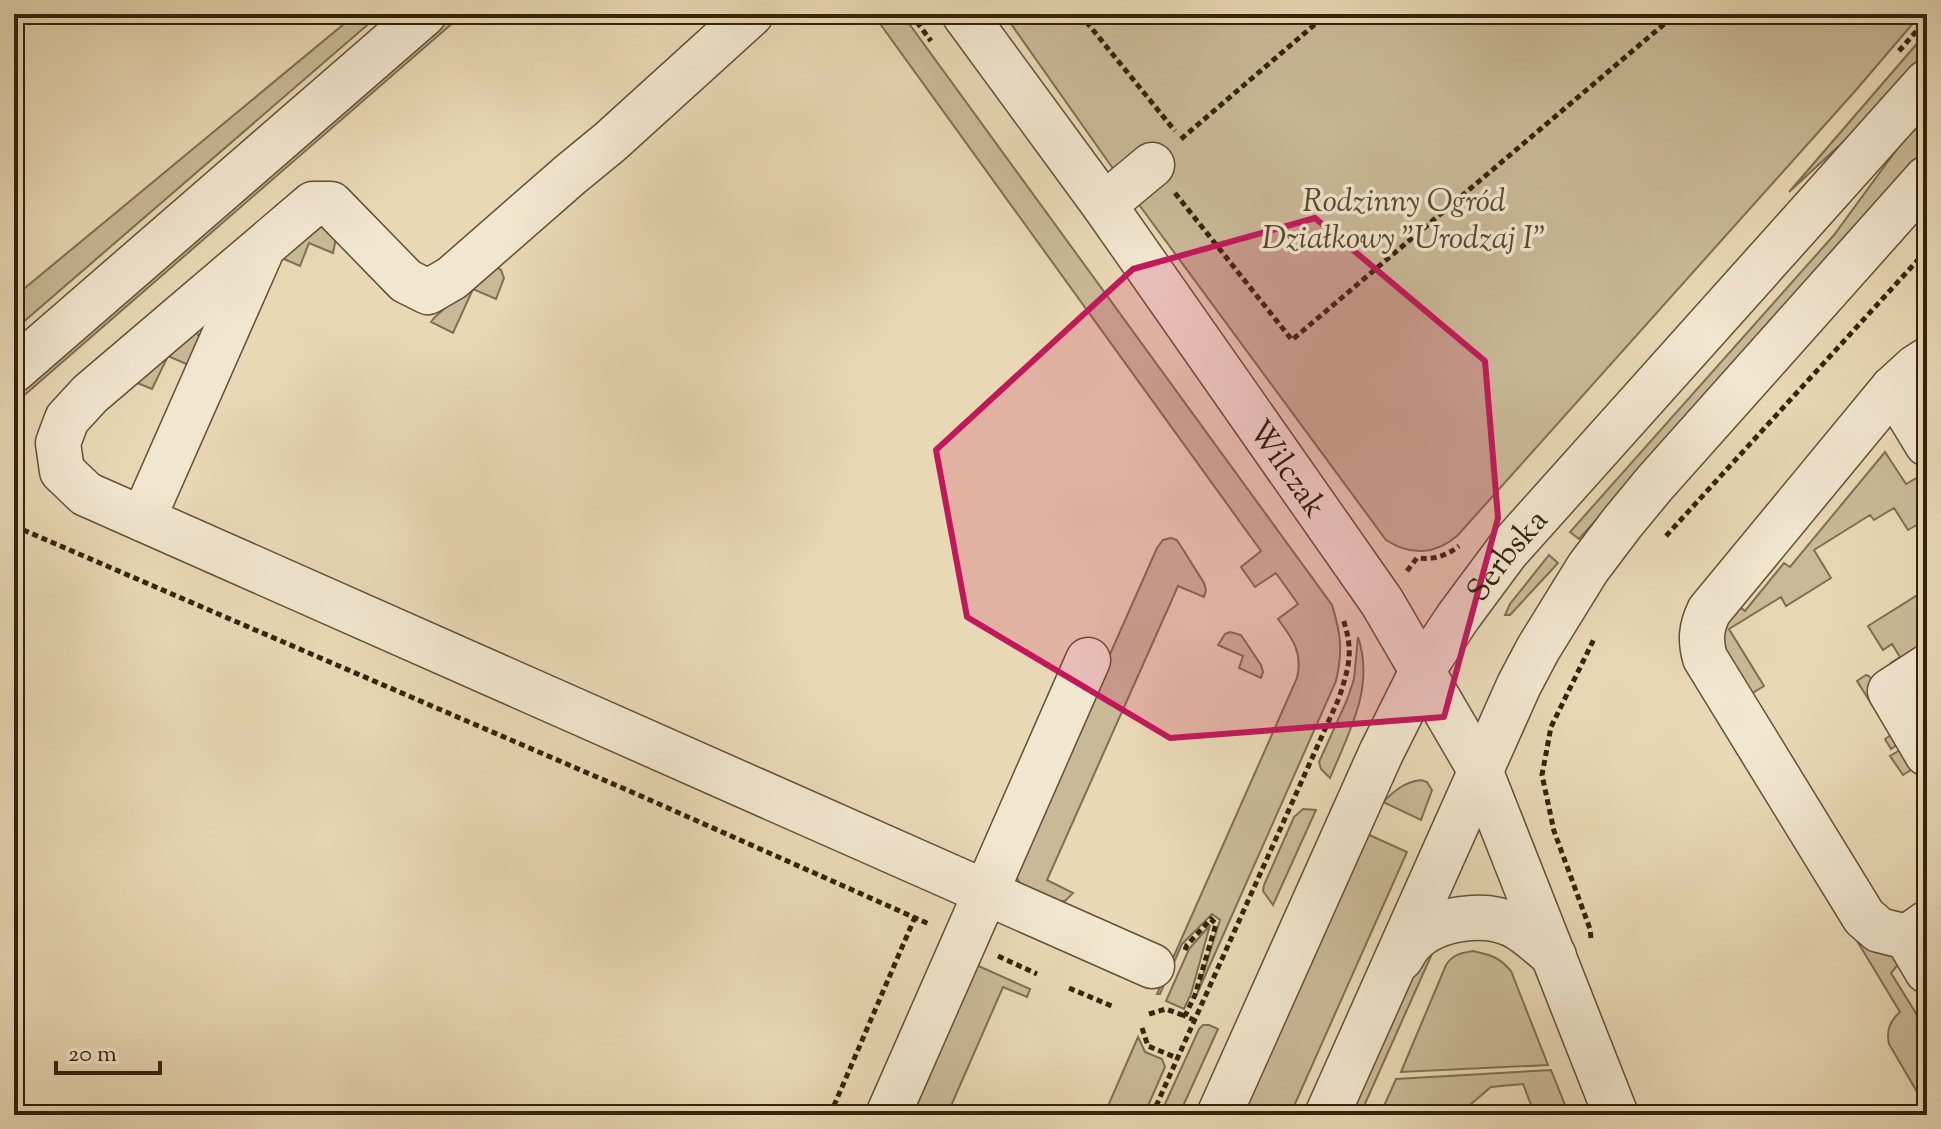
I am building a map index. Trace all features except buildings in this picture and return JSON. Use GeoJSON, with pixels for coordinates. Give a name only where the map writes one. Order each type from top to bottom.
{"type":"FeatureCollection","features":[{"type":"Feature","properties":{"kind":"street"},"geometry":{"type":"LineString","coordinates":[[14,370],[424,14]]}},
{"type":"Feature","properties":{"kind":"street"},"geometry":{"type":"LineString","coordinates":[[751,14],[610,142],[452,278],[428,292],[406,281],[331,204],[313,204],[90,394],[67,419],[58,443],[62,471],[86,494],[1152,966]]}},
{"type":"Feature","properties":{"kind":"street","name":"Wilczak"},"geometry":{"type":"LineString","coordinates":[[964,14],[1104,205],[1382,602],[1480,770],[1616,1115]]}},
{"type":"Feature","properties":{"kind":"street","name":"Serbska"},"geometry":{"type":"LineString","coordinates":[[1219,1115],[1381,753],[1422,671],[1458,617],[1507,551],[1927,82]]}},
{"type":"Feature","properties":{"kind":"street"},"geometry":{"type":"LineString","coordinates":[[1104,205],[1167,152]]}},
{"type":"Feature","properties":{"kind":"street"},"geometry":{"type":"LineString","coordinates":[[1327,1115],[1519,685],[1588,568],[1655,483],[1927,178]]}},
{"type":"Feature","properties":{"kind":"street"},"geometry":{"type":"LineString","coordinates":[[143,519],[265,244]]}},
{"type":"Feature","properties":{"kind":"street"},"geometry":{"type":"LineString","coordinates":[[1920,944],[1879,930],[1864,917],[1705,658],[1701,643],[1702,626],[1709,611],[1893,388],[1927,360]]}},
{"type":"Feature","properties":{"kind":"street"},"geometry":{"type":"LineString","coordinates":[[1893,388],[1927,444]]}},
{"type":"Feature","properties":{"kind":"street"},"geometry":{"type":"LineString","coordinates":[[888,1115],[1088,660]]}},
{"type":"Feature","properties":{"kind":"street"},"geometry":{"type":"LineString","coordinates":[[1927,667],[1890,691],[1927,754]]}},
{"type":"Feature","properties":{"kind":"street"},"geometry":{"type":"LineString","coordinates":[[1386,980],[1412,941],[1433,927],[1453,921],[1495,919],[1505,922],[1515,926],[1554,957]]}},
{"type":"Feature","properties":{"kind":"path"},"geometry":{"type":"LineString","coordinates":[[1167,152],[1327,14]]}},
{"type":"Feature","properties":{"kind":"path"},"geometry":{"type":"LineString","coordinates":[[1663,14],[1669,20]]}},
{"type":"Feature","properties":{"kind":"path"},"geometry":{"type":"LineString","coordinates":[[1292,340],[1676,14]]}},
{"type":"Feature","properties":{"kind":"path"},"geometry":{"type":"LineString","coordinates":[[1658,545],[1927,250]]}},
{"type":"Feature","properties":{"kind":"path"},"geometry":{"type":"LineString","coordinates":[[14,526],[915,917],[830,1115]]}},
{"type":"Feature","properties":{"kind":"path"},"geometry":{"type":"LineString","coordinates":[[1554,831],[1542,775],[1551,727],[1599,627]]}},
{"type":"Feature","properties":{"kind":"path"},"geometry":{"type":"LineString","coordinates":[[1152,1115],[1339,698],[1347,674],[1350,639]]}},
{"type":"Feature","properties":{"kind":"path"},"geometry":{"type":"LineString","coordinates":[[995,955],[1037,974]]}},
{"type":"Feature","properties":{"kind":"path"},"geometry":{"type":"LineString","coordinates":[[1069,988],[1114,1007]]}},
{"type":"Feature","properties":{"kind":"path"},"geometry":{"type":"LineString","coordinates":[[1149,1014],[1166,1009],[1185,1016]]}},
{"type":"Feature","properties":{"kind":"path"},"geometry":{"type":"LineString","coordinates":[[1142,1028],[1148,1046],[1177,1058]]}},
{"type":"Feature","properties":{"kind":"highlighted area"},"geometry":{"type":"Polygon","coordinates":[[[1315,218],[1485,361],[1498,518],[1444,717],[1170,738],[967,617],[936,450],[1133,269],[1315,218]]]}},
{"type":"Feature","properties":{"kind":"green space"},"geometry":{"type":"Polygon","coordinates":[[[356,14],[380,14],[14,330],[14,297],[356,14]]]}},
{"type":"Feature","properties":{"kind":"green space"},"geometry":{"type":"Polygon","coordinates":[[[453,14],[463,14],[14,404],[14,395],[453,14]]]}},
{"type":"Feature","properties":{"kind":"green space"},"geometry":{"type":"Polygon","coordinates":[[[873,14],[902,14],[1332,605],[1340,643],[1336,681],[1197,994],[1220,920],[1212,914],[1182,944],[1160,994],[1157,994],[1297,678],[1299,661],[1295,647],[1278,619],[1298,604],[1276,573],[1255,587],[1241,567],[1261,551],[873,14]]]}},
{"type":"Feature","properties":{"kind":"green space","name":"Rodzinny Ogród Działkowy \"Urodzaj I\""},"geometry":{"type":"Polygon","coordinates":[[[1004,14],[1921,14],[1458,535],[1432,550],[1414,551],[1386,540],[1126,187],[1004,14]]]}},
{"type":"Feature","properties":{"kind":"green space"},"geometry":{"type":"Polygon","coordinates":[[[1927,32],[1927,58],[1867,120],[1789,192],[1927,32]]]}},
{"type":"Feature","properties":{"kind":"green space"},"geometry":{"type":"Polygon","coordinates":[[[1927,112],[1927,150],[1579,539],[1570,532],[1834,235],[1927,112]]]}},
{"type":"Feature","properties":{"kind":"green space"},"geometry":{"type":"Polygon","coordinates":[[[320,223],[336,238],[333,253],[309,243],[300,266],[277,256],[320,223]]]}},
{"type":"Feature","properties":{"kind":"green space"},"geometry":{"type":"Polygon","coordinates":[[[494,266],[501,270],[504,278],[496,299],[473,289],[453,333],[431,322],[488,269],[494,266]]]}},
{"type":"Feature","properties":{"kind":"green space"},"geometry":{"type":"Polygon","coordinates":[[[193,332],[200,338],[191,366],[168,356],[152,389],[132,381],[193,332]]]}},
{"type":"Feature","properties":{"kind":"green space"},"geometry":{"type":"Polygon","coordinates":[[[1885,452],[1906,484],[1927,472],[1927,519],[1908,530],[1894,508],[1874,520],[1870,515],[1814,550],[1831,578],[1786,606],[1781,597],[1729,629],[1764,686],[1741,700],[1709,631],[1730,599],[1745,611],[1784,563],[1790,567],[1885,452]]]}},
{"type":"Feature","properties":{"kind":"green space"},"geometry":{"type":"Polygon","coordinates":[[[1163,540],[1177,540],[1204,583],[1204,597],[1178,586],[1047,880],[1073,893],[1065,901],[1059,901],[1020,884],[1014,871],[1157,548],[1163,540]]]}},
{"type":"Feature","properties":{"kind":"green space"},"geometry":{"type":"Polygon","coordinates":[[[1549,555],[1558,563],[1510,615],[1505,615],[1510,604],[1549,555]]]}},
{"type":"Feature","properties":{"kind":"green space"},"geometry":{"type":"Polygon","coordinates":[[[1916,596],[1927,615],[1927,622],[1923,625],[1927,631],[1927,652],[1896,669],[1891,663],[1900,657],[1892,644],[1883,650],[1868,626],[1916,596]]]}},
{"type":"Feature","properties":{"kind":"green space"},"geometry":{"type":"Polygon","coordinates":[[[1230,632],[1241,635],[1261,665],[1261,678],[1239,668],[1243,656],[1218,645],[1230,632]]]}},
{"type":"Feature","properties":{"kind":"green space"},"geometry":{"type":"Polygon","coordinates":[[[1358,637],[1362,656],[1362,691],[1352,726],[1330,778],[1319,762],[1354,679],[1358,637]]]}},
{"type":"Feature","properties":{"kind":"green space"},"geometry":{"type":"Polygon","coordinates":[[[1866,675],[1921,762],[1903,775],[1890,756],[1900,750],[1897,745],[1891,749],[1885,739],[1891,735],[1857,681],[1866,675]]]}},
{"type":"Feature","properties":{"kind":"green space"},"geometry":{"type":"Polygon","coordinates":[[[1421,780],[1427,782],[1432,790],[1421,820],[1383,802],[1400,787],[1421,780]]]}},
{"type":"Feature","properties":{"kind":"green space"},"geometry":{"type":"Polygon","coordinates":[[[1303,809],[1316,810],[1273,905],[1263,891],[1264,885],[1294,817],[1303,809]]]}},
{"type":"Feature","properties":{"kind":"green space"},"geometry":{"type":"Polygon","coordinates":[[[1365,833],[1407,852],[1290,1115],[1240,1115],[1365,833]]]}},
{"type":"Feature","properties":{"kind":"green space"},"geometry":{"type":"Polygon","coordinates":[[[1816,873],[1900,962],[1891,973],[1927,1031],[1927,1109],[1889,1044],[1890,1026],[1900,1012],[1816,873]]]}},
{"type":"Feature","properties":{"kind":"green space"},"geometry":{"type":"Polygon","coordinates":[[[1210,925],[1184,1009],[1166,1001],[1189,949],[1210,925]]]}},
{"type":"Feature","properties":{"kind":"green space"},"geometry":{"type":"Polygon","coordinates":[[[1435,947],[1360,1115],[1346,1115],[1404,985],[1435,947]]]}},
{"type":"Feature","properties":{"kind":"green space"},"geometry":{"type":"Polygon","coordinates":[[[1473,951],[1494,957],[1511,971],[1548,1065],[1401,1072],[1446,965],[1454,956],[1473,951]]]}},
{"type":"Feature","properties":{"kind":"green space"},"geometry":{"type":"Polygon","coordinates":[[[974,964],[1030,989],[1027,997],[1003,987],[947,1115],[909,1115],[974,964]]]}},
{"type":"Feature","properties":{"kind":"green space"},"geometry":{"type":"Polygon","coordinates":[[[1203,1025],[1218,1029],[1179,1115],[1160,1115],[1199,1029],[1203,1025]]]}},
{"type":"Feature","properties":{"kind":"green space"},"geometry":{"type":"Polygon","coordinates":[[[1138,1037],[1145,1052],[1162,1059],[1165,1067],[1144,1115],[1104,1115],[1138,1037]]]}},
{"type":"Feature","properties":{"kind":"green space"},"geometry":{"type":"Polygon","coordinates":[[[1551,1070],[1569,1115],[1535,1115],[1523,1084],[1491,1087],[1458,1115],[1380,1115],[1396,1079],[1551,1070]]]}}]}
